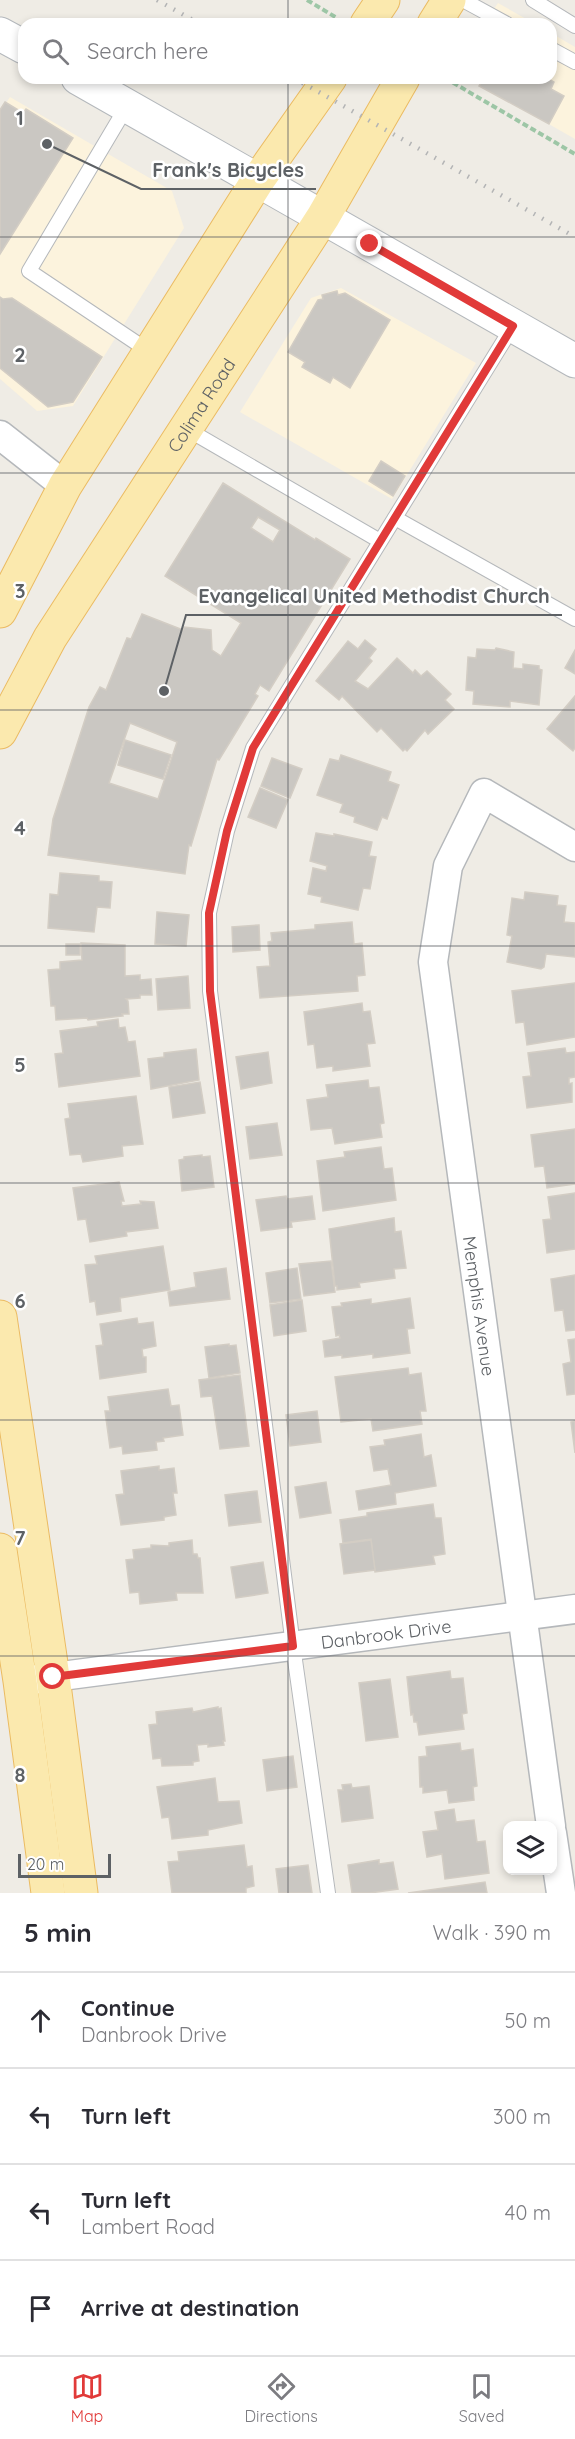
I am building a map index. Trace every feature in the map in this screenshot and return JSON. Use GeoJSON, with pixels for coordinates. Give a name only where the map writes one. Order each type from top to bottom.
{"type":"FeatureCollection","features":[{"type":"Feature","properties":{"kind":"main road"},"geometry":{"type":"LineString","coordinates":[[371,18],[383,0]]}},
{"type":"Feature","properties":{"kind":"main road"},"geometry":{"type":"LineString","coordinates":[[438,18],[449,0]]}},
{"type":"Feature","properties":{"kind":"main road"},"geometry":{"type":"LineString","coordinates":[[0,34],[18,44]]}},
{"type":"Feature","properties":{"kind":"main road"},"geometry":{"type":"LineString","coordinates":[[88,84],[575,361]]}},
{"type":"Feature","properties":{"kind":"main road"},"geometry":{"type":"LineString","coordinates":[[0,611],[65,486],[258,180],[326,84]]}},
{"type":"Feature","properties":{"kind":"main road","name":"Colima Road"},"geometry":{"type":"LineString","coordinates":[[0,732],[50,638],[323,217],[400,84]]}},
{"type":"Feature","properties":{"kind":"main road"},"geometry":{"type":"LineString","coordinates":[[0,1317],[53,1677],[81,1893]]}},
{"type":"Feature","properties":{"kind":"main road"},"geometry":{"type":"LineString","coordinates":[[0,1550],[48,1893]]}},
{"type":"Feature","properties":{"kind":"street"},"geometry":{"type":"LineString","coordinates":[[0,435],[65,486]]}},
{"type":"Feature","properties":{"kind":"street","name":"Memphis Avenue"},"geometry":{"type":"LineString","coordinates":[[550,1821],[433,962],[448,866],[484,793],[575,847]]}},
{"type":"Feature","properties":{"kind":"street","name":"Danbrook Drive"},"geometry":{"type":"LineString","coordinates":[[20,1681],[575,1609]]}},
{"type":"Feature","properties":{"kind":"street"},"geometry":{"type":"LineString","coordinates":[[557,1866],[561,1893]]}},
{"type":"Feature","properties":{"kind":"lane"},"geometry":{"type":"LineString","coordinates":[[463,0],[496,18]]}},
{"type":"Feature","properties":{"kind":"lane"},"geometry":{"type":"LineString","coordinates":[[533,0],[575,26]]}},
{"type":"Feature","properties":{"kind":"lane"},"geometry":{"type":"LineString","coordinates":[[557,52],[575,62]]}},
{"type":"Feature","properties":{"kind":"lane"},"geometry":{"type":"LineString","coordinates":[[127,106],[29,271],[150,352]]}},
{"type":"Feature","properties":{"kind":"lane"},"geometry":{"type":"LineString","coordinates":[[328,1893],[293,1646],[210,991],[209,913],[227,831],[253,748],[513,326]]}},
{"type":"Feature","properties":{"kind":"lane"},"geometry":{"type":"LineString","coordinates":[[185,428],[380,541]]}},
{"type":"Feature","properties":{"kind":"lane"},"geometry":{"type":"LineString","coordinates":[[395,518],[575,619]]}},
{"type":"Feature","properties":{"kind":"path"},"geometry":{"type":"LineString","coordinates":[[307,0],[332,15]]}},
{"type":"Feature","properties":{"kind":"path"},"geometry":{"type":"LineString","coordinates":[[455,84],[575,154]]}},
{"type":"Feature","properties":{"kind":"shaded area"},"geometry":{"type":"Polygon","coordinates":[[[498,3],[524,18],[488,18],[498,3]]]}},
{"type":"Feature","properties":{"kind":"shaded area"},"geometry":{"type":"Polygon","coordinates":[[[557,36],[575,47],[575,139],[479,84],[557,84],[557,36]]]}},
{"type":"Feature","properties":{"kind":"shaded area"},"geometry":{"type":"Polygon","coordinates":[[[10,97],[172,191],[184,228],[73,406],[37,411],[0,379],[0,112],[10,97]]]}},
{"type":"Feature","properties":{"kind":"shaded area"},"geometry":{"type":"Polygon","coordinates":[[[341,288],[476,363],[392,499],[240,412],[311,298],[341,288]]]}},
{"type":"Feature","properties":{"kind":"building"},"geometry":{"type":"Polygon","coordinates":[[[480,84],[553,84],[551,89],[564,96],[549,124],[479,86],[480,84]]]}},
{"type":"Feature","properties":{"kind":"building"},"geometry":{"type":"Polygon","coordinates":[[[5,102],[23,113],[26,109],[73,138],[0,254],[0,110],[5,102]]]}},
{"type":"Feature","properties":{"kind":"building"},"geometry":{"type":"Polygon","coordinates":[[[337,291],[338,295],[345,293],[390,320],[350,388],[333,377],[330,383],[302,367],[305,362],[288,352],[318,300],[323,299],[322,295],[337,291]]]}},
{"type":"Feature","properties":{"kind":"building"},"geometry":{"type":"Polygon","coordinates":[[[0,297],[12,298],[102,357],[73,402],[48,407],[0,368],[0,297]]]}},
{"type":"Feature","properties":{"kind":"building"},"geometry":{"type":"Polygon","coordinates":[[[381,461],[405,476],[393,496],[369,481],[381,461]]]}},
{"type":"Feature","properties":{"kind":"building"},"geometry":{"type":"Polygon","coordinates":[[[223,483],[350,559],[269,691],[260,685],[255,694],[258,696],[219,760],[217,759],[191,846],[189,845],[185,874],[48,855],[53,819],[89,707],[100,687],[106,690],[127,638],[131,639],[142,614],[183,630],[184,627],[211,630],[212,650],[221,656],[241,623],[165,576],[223,483]],[[258,517],[251,528],[273,542],[280,530],[258,517]],[[130,723],[109,783],[158,799],[177,742],[130,723]]]}},
{"type":"Feature","properties":{"kind":"building"},"geometry":{"type":"Polygon","coordinates":[[[365,640],[376,649],[369,658],[372,661],[355,681],[368,689],[397,658],[413,673],[415,670],[421,676],[427,671],[451,694],[445,700],[454,709],[428,734],[425,730],[407,751],[405,749],[403,751],[381,728],[377,732],[342,696],[339,700],[316,681],[348,641],[358,649],[365,640]]]}},
{"type":"Feature","properties":{"kind":"building"},"geometry":{"type":"Polygon","coordinates":[[[496,648],[514,652],[513,668],[523,669],[523,664],[539,666],[542,670],[539,705],[510,701],[510,707],[473,704],[474,691],[466,690],[468,657],[476,658],[477,649],[495,650],[496,648]]]}},
{"type":"Feature","properties":{"kind":"building"},"geometry":{"type":"Polygon","coordinates":[[[575,650],[575,674],[565,668],[575,650]]]}},
{"type":"Feature","properties":{"kind":"building"},"geometry":{"type":"Polygon","coordinates":[[[575,696],[575,748],[573,751],[547,729],[575,696]]]}},
{"type":"Feature","properties":{"kind":"building"},"geometry":{"type":"Polygon","coordinates":[[[125,740],[171,755],[163,779],[118,765],[125,740]]]}},
{"type":"Feature","properties":{"kind":"building"},"geometry":{"type":"Polygon","coordinates":[[[341,755],[391,772],[388,781],[399,785],[387,819],[382,817],[377,830],[354,822],[355,817],[340,812],[343,804],[317,795],[330,759],[339,761],[341,755]]]}},
{"type":"Feature","properties":{"kind":"building"},"geometry":{"type":"Polygon","coordinates":[[[272,758],[302,769],[290,798],[261,786],[272,758]]]}},
{"type":"Feature","properties":{"kind":"building"},"geometry":{"type":"Polygon","coordinates":[[[260,788],[288,800],[276,828],[248,817],[260,788]]]}},
{"type":"Feature","properties":{"kind":"building"},"geometry":{"type":"Polygon","coordinates":[[[316,833],[334,836],[334,834],[372,842],[369,856],[376,857],[370,889],[363,888],[358,910],[321,902],[322,897],[308,894],[313,868],[326,871],[327,866],[310,861],[316,833]]]}},
{"type":"Feature","properties":{"kind":"building"},"geometry":{"type":"Polygon","coordinates":[[[60,873],[99,876],[99,881],[112,882],[110,908],[97,907],[94,932],[48,928],[50,894],[58,895],[60,873]]]}},
{"type":"Feature","properties":{"kind":"building"},"geometry":{"type":"Polygon","coordinates":[[[525,892],[558,896],[557,905],[566,906],[564,922],[575,923],[575,957],[546,954],[544,967],[541,969],[507,962],[512,936],[507,935],[512,898],[524,900],[525,892]]]}},
{"type":"Feature","properties":{"kind":"building"},"geometry":{"type":"Polygon","coordinates":[[[157,912],[189,915],[186,946],[155,944],[157,912]]]}},
{"type":"Feature","properties":{"kind":"building"},"geometry":{"type":"Polygon","coordinates":[[[352,922],[354,944],[362,943],[365,975],[357,976],[358,991],[260,998],[257,967],[270,966],[268,942],[272,941],[271,933],[315,929],[315,925],[352,922]]]}},
{"type":"Feature","properties":{"kind":"building"},"geometry":{"type":"Polygon","coordinates":[[[259,925],[260,950],[233,952],[232,927],[259,925]]]}},
{"type":"Feature","properties":{"kind":"building"},"geometry":{"type":"Polygon","coordinates":[[[81,943],[125,945],[125,976],[140,975],[140,980],[151,979],[152,995],[140,995],[140,998],[126,999],[129,1014],[122,1014],[123,1016],[88,1020],[87,1018],[56,1020],[55,1006],[51,1006],[48,970],[60,969],[60,962],[82,960],[81,943]]]}},
{"type":"Feature","properties":{"kind":"building"},"geometry":{"type":"Polygon","coordinates":[[[66,944],[80,944],[80,955],[66,955],[66,944]]]}},
{"type":"Feature","properties":{"kind":"building"},"geometry":{"type":"Polygon","coordinates":[[[188,976],[190,1008],[158,1010],[156,979],[188,976]]]}},
{"type":"Feature","properties":{"kind":"building"},"geometry":{"type":"Polygon","coordinates":[[[575,983],[575,1037],[527,1045],[524,1022],[516,1023],[512,991],[575,983]]]}},
{"type":"Feature","properties":{"kind":"building"},"geometry":{"type":"Polygon","coordinates":[[[362,1003],[363,1012],[370,1011],[375,1043],[367,1044],[370,1066],[333,1071],[333,1066],[317,1068],[314,1044],[308,1045],[304,1012],[362,1003]]]}},
{"type":"Feature","properties":{"kind":"building"},"geometry":{"type":"Polygon","coordinates":[[[118,1019],[119,1028],[125,1027],[128,1042],[135,1041],[140,1076],[59,1087],[55,1054],[63,1053],[60,1031],[98,1026],[97,1022],[118,1019]]]}},
{"type":"Feature","properties":{"kind":"building"},"geometry":{"type":"Polygon","coordinates":[[[565,1048],[566,1053],[575,1052],[575,1077],[569,1078],[569,1084],[572,1083],[572,1102],[527,1108],[523,1077],[531,1076],[528,1053],[565,1048]]]}},
{"type":"Feature","properties":{"kind":"building"},"geometry":{"type":"Polygon","coordinates":[[[196,1049],[199,1080],[151,1089],[148,1059],[164,1057],[164,1053],[196,1049]]]}},
{"type":"Feature","properties":{"kind":"building"},"geometry":{"type":"Polygon","coordinates":[[[268,1052],[272,1083],[241,1089],[236,1057],[268,1052]]]}},
{"type":"Feature","properties":{"kind":"building"},"geometry":{"type":"Polygon","coordinates":[[[368,1080],[369,1088],[379,1087],[384,1123],[380,1124],[382,1137],[335,1144],[332,1128],[311,1130],[307,1100],[328,1097],[326,1085],[368,1080]]]}},
{"type":"Feature","properties":{"kind":"building"},"geometry":{"type":"Polygon","coordinates":[[[200,1082],[205,1113],[173,1118],[169,1087],[200,1082]]]}},
{"type":"Feature","properties":{"kind":"building"},"geometry":{"type":"Polygon","coordinates":[[[136,1096],[143,1144],[122,1146],[123,1156],[83,1162],[81,1154],[70,1155],[65,1119],[70,1118],[68,1104],[136,1096]]]}},
{"type":"Feature","properties":{"kind":"building"},"geometry":{"type":"Polygon","coordinates":[[[277,1123],[282,1155],[250,1159],[246,1127],[277,1123]]]}},
{"type":"Feature","properties":{"kind":"building"},"geometry":{"type":"Polygon","coordinates":[[[575,1129],[575,1184],[547,1188],[544,1166],[535,1167],[531,1135],[575,1129]]]}},
{"type":"Feature","properties":{"kind":"building"},"geometry":{"type":"Polygon","coordinates":[[[381,1147],[384,1169],[392,1168],[396,1200],[323,1211],[317,1161],[345,1157],[344,1152],[381,1147]]]}},
{"type":"Feature","properties":{"kind":"building"},"geometry":{"type":"Polygon","coordinates":[[[202,1155],[202,1157],[210,1156],[214,1187],[182,1191],[179,1160],[184,1157],[202,1155]]]}},
{"type":"Feature","properties":{"kind":"building"},"geometry":{"type":"Polygon","coordinates":[[[119,1182],[124,1201],[121,1201],[122,1206],[141,1204],[140,1201],[154,1202],[158,1228],[126,1232],[127,1236],[90,1242],[86,1219],[78,1220],[73,1188],[119,1182]]]}},
{"type":"Feature","properties":{"kind":"building"},"geometry":{"type":"Polygon","coordinates":[[[575,1193],[575,1249],[547,1253],[543,1220],[551,1219],[548,1197],[575,1193]]]}},
{"type":"Feature","properties":{"kind":"building"},"geometry":{"type":"Polygon","coordinates":[[[286,1196],[287,1199],[312,1196],[315,1219],[291,1222],[292,1227],[261,1231],[256,1200],[286,1196]]]}},
{"type":"Feature","properties":{"kind":"building"},"geometry":{"type":"Polygon","coordinates":[[[394,1218],[395,1232],[401,1231],[406,1268],[394,1269],[395,1278],[359,1283],[360,1287],[337,1290],[329,1229],[394,1218]]]}},
{"type":"Feature","properties":{"kind":"building"},"geometry":{"type":"Polygon","coordinates":[[[163,1246],[170,1290],[120,1298],[121,1311],[97,1315],[95,1301],[90,1302],[85,1265],[97,1264],[95,1256],[163,1246]]]}},
{"type":"Feature","properties":{"kind":"building"},"geometry":{"type":"Polygon","coordinates":[[[331,1261],[335,1292],[304,1296],[299,1264],[331,1261]]]}},
{"type":"Feature","properties":{"kind":"building"},"geometry":{"type":"Polygon","coordinates":[[[226,1268],[230,1299],[170,1306],[168,1292],[196,1287],[194,1273],[226,1268]]]}},
{"type":"Feature","properties":{"kind":"building"},"geometry":{"type":"Polygon","coordinates":[[[297,1268],[301,1299],[270,1303],[266,1273],[297,1268]]]}},
{"type":"Feature","properties":{"kind":"building"},"geometry":{"type":"Polygon","coordinates":[[[575,1275],[575,1330],[566,1331],[563,1310],[555,1311],[551,1279],[575,1275]]]}},
{"type":"Feature","properties":{"kind":"building"},"geometry":{"type":"Polygon","coordinates":[[[410,1298],[414,1328],[407,1329],[410,1353],[373,1358],[373,1354],[342,1358],[342,1355],[325,1357],[323,1341],[340,1338],[339,1335],[336,1336],[332,1307],[342,1306],[341,1303],[371,1299],[371,1304],[410,1298]]]}},
{"type":"Feature","properties":{"kind":"building"},"geometry":{"type":"Polygon","coordinates":[[[302,1300],[306,1331],[274,1336],[270,1305],[302,1300]]]}},
{"type":"Feature","properties":{"kind":"building"},"geometry":{"type":"Polygon","coordinates":[[[137,1318],[138,1324],[153,1322],[156,1346],[142,1349],[143,1357],[146,1357],[146,1372],[100,1379],[96,1346],[103,1345],[100,1324],[137,1318]]]}},
{"type":"Feature","properties":{"kind":"building"},"geometry":{"type":"Polygon","coordinates":[[[575,1339],[575,1394],[567,1395],[563,1364],[571,1362],[568,1340],[575,1339]]]}},
{"type":"Feature","properties":{"kind":"building"},"geometry":{"type":"Polygon","coordinates":[[[229,1344],[229,1346],[236,1345],[240,1373],[209,1378],[205,1347],[229,1344]]]}},
{"type":"Feature","properties":{"kind":"building"},"geometry":{"type":"Polygon","coordinates":[[[408,1368],[409,1375],[421,1373],[426,1411],[420,1411],[422,1424],[373,1431],[371,1419],[341,1422],[335,1377],[408,1368]]]}},
{"type":"Feature","properties":{"kind":"building"},"geometry":{"type":"Polygon","coordinates":[[[240,1375],[249,1446],[220,1449],[212,1396],[201,1397],[199,1380],[240,1375]]]}},
{"type":"Feature","properties":{"kind":"building"},"geometry":{"type":"Polygon","coordinates":[[[168,1389],[171,1406],[179,1405],[183,1435],[163,1438],[164,1441],[156,1442],[157,1450],[123,1454],[122,1446],[110,1448],[105,1411],[110,1411],[108,1397],[168,1389]]]}},
{"type":"Feature","properties":{"kind":"building"},"geometry":{"type":"Polygon","coordinates":[[[317,1411],[321,1442],[290,1446],[286,1415],[317,1411]]]}},
{"type":"Feature","properties":{"kind":"building"},"geometry":{"type":"Polygon","coordinates":[[[575,1421],[575,1453],[571,1422],[575,1421]]]}},
{"type":"Feature","properties":{"kind":"building"},"geometry":{"type":"Polygon","coordinates":[[[421,1434],[424,1457],[431,1455],[436,1486],[395,1493],[396,1504],[359,1510],[356,1491],[391,1485],[388,1469],[374,1471],[370,1447],[385,1445],[384,1440],[421,1434]]]}},
{"type":"Feature","properties":{"kind":"building"},"geometry":{"type":"Polygon","coordinates":[[[159,1466],[159,1470],[174,1468],[177,1493],[173,1493],[176,1515],[164,1517],[164,1520],[121,1525],[116,1495],[124,1494],[121,1471],[159,1466]]]}},
{"type":"Feature","properties":{"kind":"building"},"geometry":{"type":"Polygon","coordinates":[[[326,1482],[331,1513],[300,1518],[295,1487],[326,1482]]]}},
{"type":"Feature","properties":{"kind":"building"},"geometry":{"type":"Polygon","coordinates":[[[257,1491],[261,1522],[229,1526],[225,1495],[257,1491]]]}},
{"type":"Feature","properties":{"kind":"building"},"geometry":{"type":"Polygon","coordinates":[[[433,1504],[435,1518],[441,1518],[445,1554],[433,1556],[435,1564],[375,1572],[371,1539],[343,1543],[340,1520],[367,1516],[367,1513],[433,1504]]]}},
{"type":"Feature","properties":{"kind":"building"},"geometry":{"type":"Polygon","coordinates":[[[192,1540],[193,1554],[197,1554],[200,1558],[203,1593],[176,1593],[177,1600],[140,1604],[139,1592],[130,1593],[126,1560],[134,1559],[133,1550],[151,1548],[151,1545],[169,1546],[169,1543],[192,1540]]]}},
{"type":"Feature","properties":{"kind":"building"},"geometry":{"type":"Polygon","coordinates":[[[371,1540],[375,1570],[344,1574],[340,1544],[371,1540]]]}},
{"type":"Feature","properties":{"kind":"building"},"geometry":{"type":"Polygon","coordinates":[[[263,1562],[268,1593],[236,1598],[231,1567],[263,1562]]]}},
{"type":"Feature","properties":{"kind":"building"},"geometry":{"type":"Polygon","coordinates":[[[450,1671],[451,1679],[463,1678],[467,1713],[462,1714],[464,1729],[419,1735],[417,1722],[414,1722],[413,1714],[411,1715],[407,1677],[450,1671]]]}},
{"type":"Feature","properties":{"kind":"building"},"geometry":{"type":"Polygon","coordinates":[[[390,1679],[398,1737],[366,1741],[359,1683],[390,1679]]]}},
{"type":"Feature","properties":{"kind":"building"},"geometry":{"type":"Polygon","coordinates":[[[218,1707],[218,1709],[221,1708],[224,1745],[208,1747],[208,1744],[197,1745],[199,1761],[193,1762],[193,1765],[162,1766],[161,1758],[153,1759],[149,1725],[157,1724],[156,1712],[192,1708],[193,1712],[218,1707]]]}},
{"type":"Feature","properties":{"kind":"building"},"geometry":{"type":"Polygon","coordinates":[[[460,1743],[461,1751],[473,1749],[477,1786],[473,1787],[474,1800],[449,1803],[447,1790],[423,1793],[423,1787],[420,1787],[419,1757],[427,1756],[426,1747],[460,1743]]]}},
{"type":"Feature","properties":{"kind":"building"},"geometry":{"type":"Polygon","coordinates":[[[293,1756],[297,1787],[267,1791],[263,1760],[293,1756]]]}},
{"type":"Feature","properties":{"kind":"building"},"geometry":{"type":"Polygon","coordinates":[[[215,1778],[218,1802],[239,1801],[242,1823],[208,1830],[208,1835],[172,1839],[169,1817],[162,1818],[157,1787],[215,1778]]]}},
{"type":"Feature","properties":{"kind":"building"},"geometry":{"type":"Polygon","coordinates":[[[351,1784],[352,1788],[369,1786],[373,1818],[342,1822],[338,1790],[343,1790],[342,1785],[351,1784]]]}},
{"type":"Feature","properties":{"kind":"building"},"geometry":{"type":"Polygon","coordinates":[[[454,1809],[456,1822],[474,1820],[477,1842],[485,1841],[489,1873],[445,1879],[442,1854],[427,1857],[423,1832],[438,1830],[435,1812],[454,1809]]]}},
{"type":"Feature","properties":{"kind":"building"},"geometry":{"type":"Polygon","coordinates":[[[244,1845],[247,1867],[252,1866],[254,1886],[246,1888],[246,1893],[172,1893],[168,1862],[179,1861],[178,1852],[244,1845]]]}},
{"type":"Feature","properties":{"kind":"building"},"geometry":{"type":"Polygon","coordinates":[[[379,1860],[379,1864],[393,1862],[398,1889],[352,1893],[348,1865],[379,1860]]]}},
{"type":"Feature","properties":{"kind":"building"},"geometry":{"type":"Polygon","coordinates":[[[308,1865],[312,1893],[279,1893],[276,1869],[308,1865]]]}},
{"type":"Feature","properties":{"kind":"building"},"geometry":{"type":"Polygon","coordinates":[[[485,1882],[487,1893],[408,1893],[485,1882]]]}},
{"type":"Feature","properties":{"kind":"railway"},"geometry":{"type":"LineString","coordinates":[[157,0],[189,18]]}},
{"type":"Feature","properties":{"kind":"railway"},"geometry":{"type":"LineString","coordinates":[[305,84],[575,237]]}},
{"type":"Feature","properties":{"kind":"place","name":"Frank's Bicycles"},"geometry":{"type":"Point","coordinates":[47,144]}},
{"type":"Feature","properties":{"kind":"place","name":"Evangelical United Methodist Church"},"geometry":{"type":"Point","coordinates":[164,691]}},
{"type":"Feature","properties":{"kind":"route"},"geometry":{"type":"LineString","coordinates":[[53,1677],[293,1646],[210,991],[209,913],[227,831],[253,748],[513,326],[370,244]]}}]}
